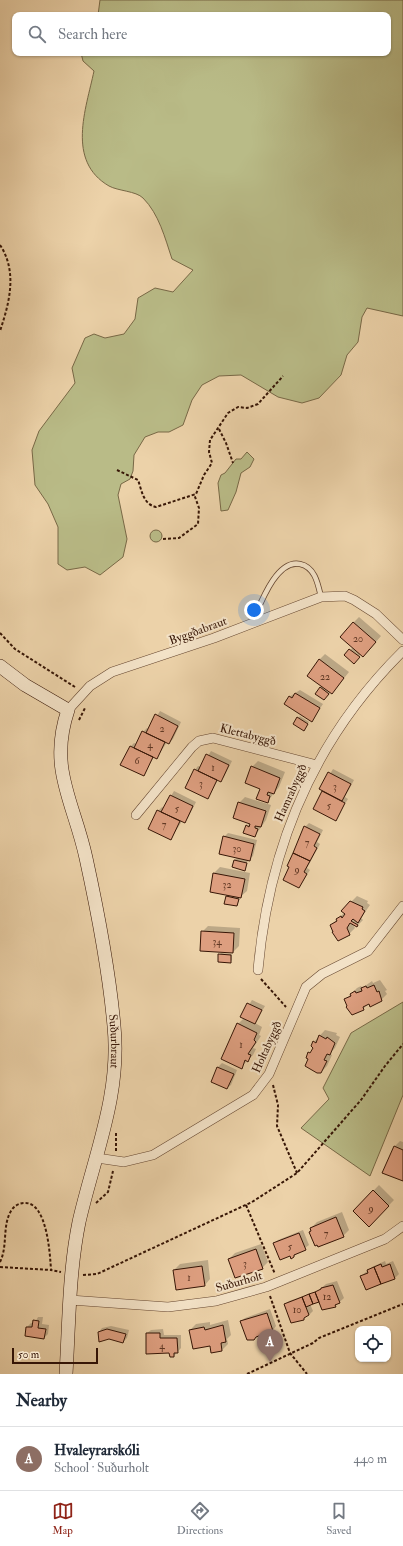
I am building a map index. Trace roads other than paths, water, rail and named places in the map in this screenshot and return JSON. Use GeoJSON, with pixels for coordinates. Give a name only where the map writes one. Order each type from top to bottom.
{"type":"FeatureCollection","features":[{"type":"Feature","properties":{"kind":"street","name":"Byggðabraut"},"geometry":{"type":"LineString","coordinates":[[68,710],[90,686],[112,672],[183,650],[321,596],[345,596],[354,600],[376,614],[403,640]]}},
{"type":"Feature","properties":{"kind":"street","name":"Hamrabyggð"},"geometry":{"type":"LineString","coordinates":[[258,970],[264,916],[276,864],[294,813],[317,765],[358,701],[403,651]]}},
{"type":"Feature","properties":{"kind":"street"},"geometry":{"type":"LineString","coordinates":[[0,666],[25,685],[68,710]]}},
{"type":"Feature","properties":{"kind":"street","name":"Suðurbraut"},"geometry":{"type":"LineString","coordinates":[[66,1374],[70,1300],[79,1223],[110,1109],[116,1059],[114,1026],[100,927],[81,836],[66,792],[61,768],[60,747],[62,729],[68,710]]}},
{"type":"Feature","properties":{"kind":"street","name":"Klettabyggð"},"geometry":{"type":"LineString","coordinates":[[136,815],[192,747],[203,739],[221,740],[317,765]]}},
{"type":"Feature","properties":{"kind":"street","name":"Holtabyggð"},"geometry":{"type":"LineString","coordinates":[[97,1158],[124,1162],[153,1155],[253,1095],[269,1074],[302,994],[311,982],[322,974],[368,951],[403,906]]}},
{"type":"Feature","properties":{"kind":"street","name":"Suðurholt"},"geometry":{"type":"LineString","coordinates":[[70,1300],[168,1307],[216,1301],[266,1287],[385,1240],[403,1226]]}},
{"type":"Feature","properties":{"kind":"lane"},"geometry":{"type":"LineString","coordinates":[[252,624],[267,590],[287,565],[303,565],[312,572],[318,584],[321,596]]}},
{"type":"Feature","properties":{"kind":"place","name":"Hvaleyrarskóli"},"geometry":{"type":"Point","coordinates":[270,1362]}}]}
